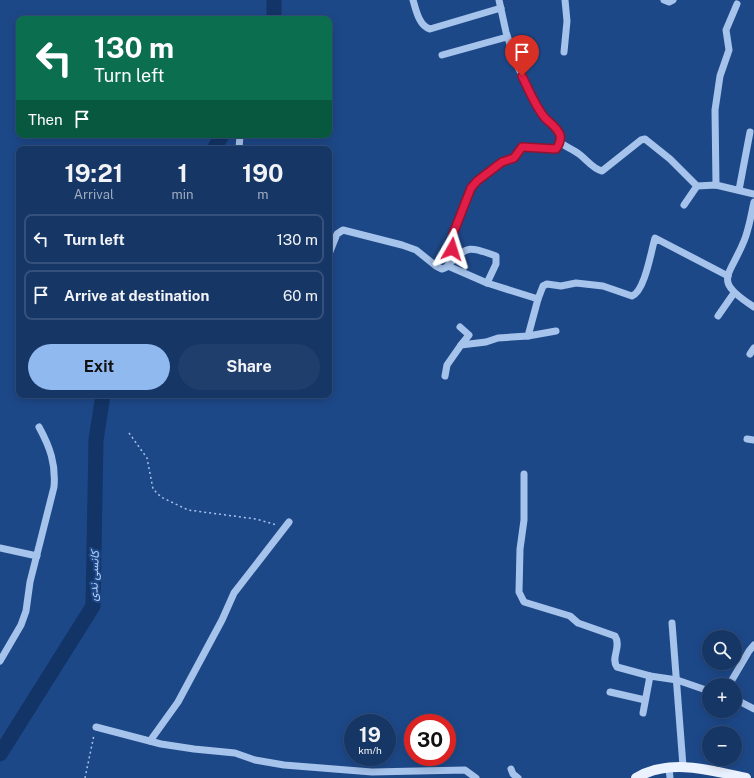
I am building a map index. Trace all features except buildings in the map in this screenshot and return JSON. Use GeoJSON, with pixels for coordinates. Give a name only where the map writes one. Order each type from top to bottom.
{"type":"FeatureCollection","features":[{"type":"Feature","properties":{"kind":"main road"},"geometry":{"type":"LineString","coordinates":[[636,778],[647,771],[670,773],[683,766],[746,778]]}},
{"type":"Feature","properties":{"kind":"street"},"geometry":{"type":"LineString","coordinates":[[413,0],[421,21],[427,28],[430,29],[501,8]]}},
{"type":"Feature","properties":{"kind":"street"},"geometry":{"type":"LineString","coordinates":[[458,256],[452,249],[453,234],[471,188],[477,181],[502,162],[514,158],[522,147],[556,149],[560,142],[558,131],[545,118],[534,100],[516,63],[507,38],[499,0]]}},
{"type":"Feature","properties":{"kind":"street"},"geometry":{"type":"LineString","coordinates":[[564,52],[567,21],[565,0]]}},
{"type":"Feature","properties":{"kind":"street"},"geometry":{"type":"LineString","coordinates":[[664,0],[669,2],[673,0]]}},
{"type":"Feature","properties":{"kind":"street"},"geometry":{"type":"LineString","coordinates":[[716,185],[716,110],[720,76],[729,50],[726,30],[736,4]]}},
{"type":"Feature","properties":{"kind":"street"},"geometry":{"type":"LineString","coordinates":[[442,55],[507,38]]}},
{"type":"Feature","properties":{"kind":"street"},"geometry":{"type":"LineString","coordinates":[[739,190],[750,132]]}},
{"type":"Feature","properties":{"kind":"street"},"geometry":{"type":"LineString","coordinates":[[560,142],[580,154],[598,170],[602,171],[641,140],[645,139],[670,159],[697,186],[716,185],[754,194]]}},
{"type":"Feature","properties":{"kind":"street"},"geometry":{"type":"LineString","coordinates":[[684,205],[697,186]]}},
{"type":"Feature","properties":{"kind":"street"},"geometry":{"type":"LineString","coordinates":[[754,202],[744,241],[728,273],[728,284],[734,293],[754,307]]}},
{"type":"Feature","properties":{"kind":"street"},"geometry":{"type":"LineString","coordinates":[[332,246],[337,234],[343,230],[402,244],[418,251],[439,268],[445,268],[466,249],[471,248],[496,256],[496,264],[487,283]]}},
{"type":"Feature","properties":{"kind":"street"},"geometry":{"type":"LineString","coordinates":[[528,336],[538,299],[543,286],[547,284],[561,286],[576,283],[603,286],[634,295],[637,292],[648,269],[650,256],[656,238],[728,276]]}},
{"type":"Feature","properties":{"kind":"street"},"geometry":{"type":"LineString","coordinates":[[448,266],[487,283],[538,299]]}},
{"type":"Feature","properties":{"kind":"street"},"geometry":{"type":"LineString","coordinates":[[718,316],[734,293]]}},
{"type":"Feature","properties":{"kind":"street"},"geometry":{"type":"LineString","coordinates":[[445,376],[447,365],[469,335],[460,327]]}},
{"type":"Feature","properties":{"kind":"street"},"geometry":{"type":"LineString","coordinates":[[461,345],[486,342],[498,338],[528,336],[556,331]]}},
{"type":"Feature","properties":{"kind":"street"},"geometry":{"type":"LineString","coordinates":[[0,661],[21,625],[28,599],[30,582],[54,487],[55,474],[52,455],[39,427]]}},
{"type":"Feature","properties":{"kind":"street"},"geometry":{"type":"LineString","coordinates":[[524,474],[524,520],[520,549],[519,592],[522,600],[570,616],[578,623],[615,636],[618,643],[615,654],[615,664],[617,667],[650,676],[676,680],[702,689]]}},
{"type":"Feature","properties":{"kind":"street"},"geometry":{"type":"LineString","coordinates":[[150,741],[178,702],[222,620],[234,593],[287,525]]}},
{"type":"Feature","properties":{"kind":"street"},"geometry":{"type":"LineString","coordinates":[[0,548],[37,556]]}},
{"type":"Feature","properties":{"kind":"street"},"geometry":{"type":"LineString","coordinates":[[672,623],[683,766]]}},
{"type":"Feature","properties":{"kind":"street"},"geometry":{"type":"LineString","coordinates":[[733,678],[754,645]]}},
{"type":"Feature","properties":{"kind":"street"},"geometry":{"type":"LineString","coordinates":[[643,713],[650,676]]}},
{"type":"Feature","properties":{"kind":"street"},"geometry":{"type":"LineString","coordinates":[[610,692],[645,700]]}},
{"type":"Feature","properties":{"kind":"street"},"geometry":{"type":"LineString","coordinates":[[742,703],[754,709]]}},
{"type":"Feature","properties":{"kind":"street"},"geometry":{"type":"LineString","coordinates":[[96,727],[150,741],[194,749],[235,754],[255,760],[284,765],[372,772],[465,770],[476,778]]}},
{"type":"Feature","properties":{"kind":"street"},"geometry":{"type":"LineString","coordinates":[[511,768],[513,774],[518,778]]}},
{"type":"Feature","properties":{"kind":"path"},"geometry":{"type":"LineString","coordinates":[[129,433],[147,458],[152,489],[161,497],[188,510],[256,519],[287,525]]}},
{"type":"Feature","properties":{"kind":"path"},"geometry":{"type":"LineString","coordinates":[[85,778],[96,727]]}},
{"type":"Feature","properties":{"kind":"waterway","name":"کانسی ندی"},"geometry":{"type":"LineString","coordinates":[[274,0],[274,16]]}},
{"type":"Feature","properties":{"kind":"waterway","name":"کانسی ندی"},"geometry":{"type":"LineString","coordinates":[[216,146],[220,138]]}},
{"type":"Feature","properties":{"kind":"waterway","name":"کانسی ندی"},"geometry":{"type":"LineString","coordinates":[[0,754],[93,606],[96,440],[103,398]]}},
{"type":"Feature","properties":{"kind":"route"},"geometry":{"type":"LineString","coordinates":[[452,249],[453,234],[471,188],[477,181],[502,162],[514,158],[522,147],[554,149],[558,147],[560,142],[558,131],[545,118],[522,76]]}}]}
